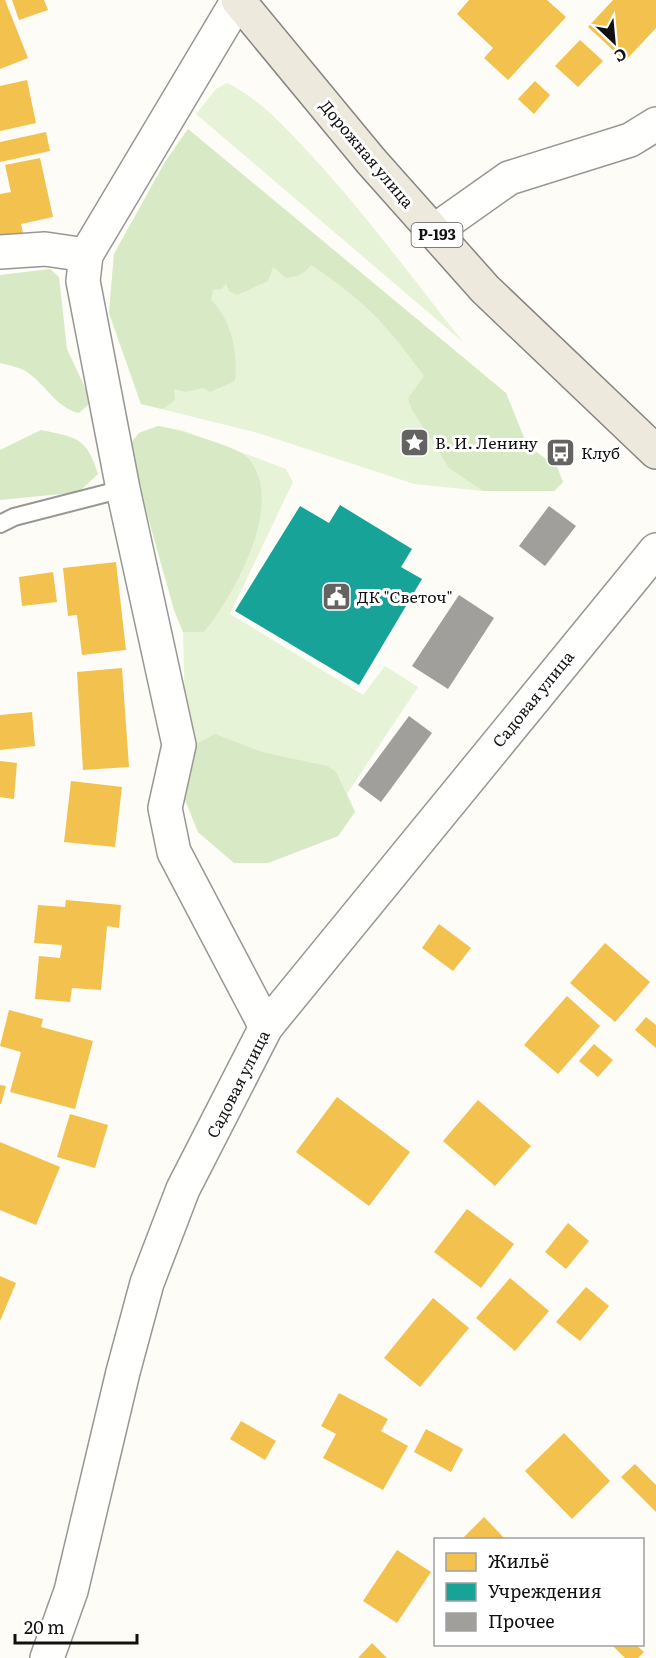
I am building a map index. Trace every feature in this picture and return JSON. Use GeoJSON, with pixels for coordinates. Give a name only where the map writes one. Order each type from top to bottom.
{"type":"FeatureCollection","features":[{"type":"Feature","properties":{"kind":"main road","name":"Дорожная улица"},"geometry":{"type":"LineString","coordinates":[[238,0],[371,161],[485,289],[656,452]]}},
{"type":"Feature","properties":{"kind":"street"},"geometry":{"type":"LineString","coordinates":[[238,0],[86,255],[83,281],[123,489],[179,745],[165,808],[174,852],[266,1027]]}},
{"type":"Feature","properties":{"kind":"street"},"geometry":{"type":"LineString","coordinates":[[434,231],[509,178],[630,140],[656,124]]}},
{"type":"Feature","properties":{"kind":"street"},"geometry":{"type":"LineString","coordinates":[[0,252],[45,249],[86,255]]}},
{"type":"Feature","properties":{"kind":"street","name":"Садовая улица"},"geometry":{"type":"LineString","coordinates":[[47,1658],[71,1591],[123,1372],[147,1283],[183,1189],[266,1027],[656,550]]}},
{"type":"Feature","properties":{"kind":"lane"},"geometry":{"type":"LineString","coordinates":[[0,524],[14,517],[123,489]]}},
{"type":"Feature","properties":{"kind":"green space"},"geometry":{"type":"Polygon","coordinates":[[[227,83],[261,105],[310,154],[369,223],[463,342],[196,114],[216,89],[227,83]]]}},
{"type":"Feature","properties":{"kind":"green space"},"geometry":{"type":"Polygon","coordinates":[[[188,129],[506,393],[527,445],[557,467],[563,482],[554,491],[483,491],[414,484],[258,433],[141,404],[109,313],[114,254],[165,162],[188,129]]]}},
{"type":"Feature","properties":{"kind":"green space"},"geometry":{"type":"Polygon","coordinates":[[[188,129],[506,393],[527,445],[557,467],[563,482],[554,491],[483,491],[449,468],[411,408],[408,398],[424,376],[374,314],[311,265],[306,271],[286,278],[273,267],[268,281],[237,295],[229,291],[226,283],[222,289],[213,290],[211,300],[224,317],[232,338],[235,381],[210,392],[203,388],[186,392],[174,389],[175,400],[163,409],[141,404],[109,313],[114,254],[165,162],[188,129]]]}},
{"type":"Feature","properties":{"kind":"green space"},"geometry":{"type":"Polygon","coordinates":[[[50,269],[59,277],[67,349],[88,394],[88,405],[79,413],[65,407],[28,372],[0,363],[0,275],[50,269]]]}},
{"type":"Feature","properties":{"kind":"green space"},"geometry":{"type":"Polygon","coordinates":[[[158,426],[181,430],[286,469],[293,482],[230,614],[363,695],[385,666],[418,687],[347,794],[355,812],[338,836],[268,863],[234,863],[198,832],[186,749],[183,632],[174,610],[139,433],[158,426]]]}},
{"type":"Feature","properties":{"kind":"green space"},"geometry":{"type":"Polygon","coordinates":[[[158,426],[205,439],[241,453],[248,458],[259,477],[262,499],[259,523],[252,548],[229,595],[204,632],[183,632],[174,610],[128,446],[139,433],[158,426]]]}},
{"type":"Feature","properties":{"kind":"green space"},"geometry":{"type":"Polygon","coordinates":[[[41,430],[71,437],[78,441],[89,452],[98,474],[82,489],[72,493],[0,500],[0,450],[41,430]]]}},
{"type":"Feature","properties":{"kind":"green space"},"geometry":{"type":"Polygon","coordinates":[[[215,734],[262,752],[327,766],[336,772],[355,812],[338,836],[268,863],[234,863],[198,832],[183,795],[186,749],[215,734]]]}},
{"type":"Feature","properties":{"kind":"building: Жильё"},"geometry":{"type":"Polygon","coordinates":[[[0,0],[5,0],[28,58],[0,69],[0,0]]]}},
{"type":"Feature","properties":{"kind":"building: Жильё"},"geometry":{"type":"Polygon","coordinates":[[[12,0],[44,0],[48,10],[19,20],[12,0]]]}},
{"type":"Feature","properties":{"kind":"building: Жильё"},"geometry":{"type":"Polygon","coordinates":[[[469,0],[547,0],[566,17],[508,80],[484,58],[493,48],[457,14],[469,0]]]}},
{"type":"Feature","properties":{"kind":"building: Жильё"},"geometry":{"type":"Polygon","coordinates":[[[613,0],[656,0],[656,28],[625,61],[588,27],[613,0]]]}},
{"type":"Feature","properties":{"kind":"building: Жильё"},"geometry":{"type":"Polygon","coordinates":[[[580,40],[603,61],[578,87],[555,66],[580,40]]]}},
{"type":"Feature","properties":{"kind":"building: Жильё"},"geometry":{"type":"Polygon","coordinates":[[[27,80],[36,123],[0,131],[0,86],[27,80]]]}},
{"type":"Feature","properties":{"kind":"building: Жильё"},"geometry":{"type":"Polygon","coordinates":[[[535,81],[550,95],[534,114],[518,99],[535,81]]]}},
{"type":"Feature","properties":{"kind":"building: Жильё"},"geometry":{"type":"Polygon","coordinates":[[[46,132],[50,151],[0,162],[0,142],[46,132]]]}},
{"type":"Feature","properties":{"kind":"building: Жильё"},"geometry":{"type":"Polygon","coordinates":[[[40,158],[53,217],[21,224],[23,233],[0,237],[0,194],[11,192],[5,165],[40,158]]]}},
{"type":"Feature","properties":{"kind":"building: Жильё"},"geometry":{"type":"Polygon","coordinates":[[[116,562],[126,650],[82,655],[77,615],[68,616],[63,568],[116,562]]]}},
{"type":"Feature","properties":{"kind":"building: Жильё"},"geometry":{"type":"Polygon","coordinates":[[[53,572],[57,602],[22,606],[19,577],[53,572]]]}},
{"type":"Feature","properties":{"kind":"building: Жильё"},"geometry":{"type":"Polygon","coordinates":[[[122,668],[129,767],[83,770],[77,672],[122,668]]]}},
{"type":"Feature","properties":{"kind":"building: Жильё"},"geometry":{"type":"Polygon","coordinates":[[[32,712],[35,746],[0,750],[0,715],[32,712]]]}},
{"type":"Feature","properties":{"kind":"building: Жильё"},"geometry":{"type":"Polygon","coordinates":[[[0,761],[17,763],[14,799],[0,797],[0,761]]]}},
{"type":"Feature","properties":{"kind":"building: Жильё"},"geometry":{"type":"Polygon","coordinates":[[[71,781],[122,787],[115,847],[64,842],[71,781]]]}},
{"type":"Feature","properties":{"kind":"building: Жильё"},"geometry":{"type":"Polygon","coordinates":[[[66,900],[121,905],[119,928],[107,926],[101,990],[72,988],[70,1002],[35,999],[39,956],[60,958],[62,945],[34,943],[38,905],[65,907],[66,900]]]}},
{"type":"Feature","properties":{"kind":"building: Жильё"},"geometry":{"type":"Polygon","coordinates":[[[439,924],[471,948],[453,971],[422,948],[439,924]]]}},
{"type":"Feature","properties":{"kind":"building: Жильё"},"geometry":{"type":"Polygon","coordinates":[[[605,943],[650,982],[615,1022],[570,983],[605,943]]]}},
{"type":"Feature","properties":{"kind":"building: Жильё"},"geometry":{"type":"Polygon","coordinates":[[[567,996],[600,1026],[558,1074],[524,1045],[567,996]]]}},
{"type":"Feature","properties":{"kind":"building: Жильё"},"geometry":{"type":"Polygon","coordinates":[[[9,1010],[43,1019],[41,1027],[93,1041],[75,1109],[10,1092],[21,1052],[0,1046],[9,1010]]]}},
{"type":"Feature","properties":{"kind":"building: Жильё"},"geometry":{"type":"Polygon","coordinates":[[[646,1017],[656,1025],[656,1048],[635,1030],[646,1017]]]}},
{"type":"Feature","properties":{"kind":"building: Жильё"},"geometry":{"type":"Polygon","coordinates":[[[594,1044],[613,1060],[598,1077],[579,1061],[594,1044]]]}},
{"type":"Feature","properties":{"kind":"building: Жильё"},"geometry":{"type":"Polygon","coordinates":[[[0,1085],[6,1086],[1,1104],[0,1104],[0,1085]]]}},
{"type":"Feature","properties":{"kind":"building: Жильё"},"geometry":{"type":"Polygon","coordinates":[[[337,1097],[410,1152],[369,1206],[296,1152],[337,1097]]]}},
{"type":"Feature","properties":{"kind":"building: Жильё"},"geometry":{"type":"Polygon","coordinates":[[[478,1100],[531,1146],[495,1186],[443,1141],[478,1100]]]}},
{"type":"Feature","properties":{"kind":"building: Жильё"},"geometry":{"type":"Polygon","coordinates":[[[70,1114],[108,1125],[95,1168],[57,1157],[70,1114]]]}},
{"type":"Feature","properties":{"kind":"building: Жильё"},"geometry":{"type":"Polygon","coordinates":[[[0,1142],[60,1167],[36,1225],[0,1210],[0,1142]]]}},
{"type":"Feature","properties":{"kind":"building: Жильё"},"geometry":{"type":"Polygon","coordinates":[[[467,1209],[514,1244],[481,1288],[434,1252],[467,1209]]]}},
{"type":"Feature","properties":{"kind":"building: Жильё"},"geometry":{"type":"Polygon","coordinates":[[[568,1223],[589,1241],[566,1269],[545,1252],[568,1223]]]}},
{"type":"Feature","properties":{"kind":"building: Жильё"},"geometry":{"type":"Polygon","coordinates":[[[0,1276],[16,1283],[0,1321],[0,1276]]]}},
{"type":"Feature","properties":{"kind":"building: Жильё"},"geometry":{"type":"Polygon","coordinates":[[[510,1278],[549,1311],[515,1351],[476,1318],[510,1278]]]}},
{"type":"Feature","properties":{"kind":"building: Жильё"},"geometry":{"type":"Polygon","coordinates":[[[586,1287],[609,1306],[580,1341],[556,1322],[586,1287]]]}},
{"type":"Feature","properties":{"kind":"building: Жильё"},"geometry":{"type":"Polygon","coordinates":[[[433,1298],[469,1328],[420,1387],[384,1358],[433,1298]]]}},
{"type":"Feature","properties":{"kind":"building: Жильё"},"geometry":{"type":"Polygon","coordinates":[[[339,1393],[388,1419],[381,1431],[408,1446],[383,1490],[323,1458],[336,1434],[321,1426],[339,1393]]]}},
{"type":"Feature","properties":{"kind":"building: Жильё"},"geometry":{"type":"Polygon","coordinates":[[[241,1421],[276,1441],[265,1460],[230,1439],[241,1421]]]}},
{"type":"Feature","properties":{"kind":"building: Жильё"},"geometry":{"type":"Polygon","coordinates":[[[426,1429],[463,1449],[451,1472],[414,1452],[426,1429]]]}},
{"type":"Feature","properties":{"kind":"building: Жильё"},"geometry":{"type":"Polygon","coordinates":[[[564,1433],[610,1481],[572,1519],[525,1471],[564,1433]]]}},
{"type":"Feature","properties":{"kind":"building: Жильё"},"geometry":{"type":"Polygon","coordinates":[[[635,1464],[656,1485],[656,1512],[621,1477],[635,1464]]]}},
{"type":"Feature","properties":{"kind":"building: Жильё"},"geometry":{"type":"Polygon","coordinates":[[[484,1517],[504,1538],[463,1538],[484,1517]]]}},
{"type":"Feature","properties":{"kind":"building: Жильё"},"geometry":{"type":"Polygon","coordinates":[[[397,1550],[431,1572],[397,1623],[363,1601],[397,1550]]]}},
{"type":"Feature","properties":{"kind":"building: Жильё"},"geometry":{"type":"Polygon","coordinates":[[[372,1643],[387,1658],[358,1658],[372,1643]]]}},
{"type":"Feature","properties":{"kind":"building: Жильё"},"geometry":{"type":"Polygon","coordinates":[[[613,1646],[637,1646],[644,1652],[638,1658],[625,1658],[613,1646]]]}},
{"type":"Feature","properties":{"kind":"building: Учреждения"},"geometry":{"type":"Polygon","coordinates":[[[340,505],[412,549],[401,567],[422,579],[359,685],[235,611],[300,506],[329,523],[340,505]]]}},
{"type":"Feature","properties":{"kind":"building: Прочее"},"geometry":{"type":"Polygon","coordinates":[[[549,506],[576,526],[545,566],[519,546],[549,506]]]}},
{"type":"Feature","properties":{"kind":"building: Прочее"},"geometry":{"type":"Polygon","coordinates":[[[459,595],[494,618],[448,689],[412,666],[459,595]]]}},
{"type":"Feature","properties":{"kind":"building: Прочее"},"geometry":{"type":"Polygon","coordinates":[[[409,716],[432,733],[381,802],[358,785],[409,716]]]}},
{"type":"Feature","properties":{"kind":"place","name":"В. И. Ленину"},"geometry":{"type":"Point","coordinates":[414,443]}},
{"type":"Feature","properties":{"kind":"place","name":"Клуб"},"geometry":{"type":"Point","coordinates":[560,453]}},
{"type":"Feature","properties":{"kind":"place","name":"ДК \"Светоч\""},"geometry":{"type":"Point","coordinates":[336,597]}}]}
